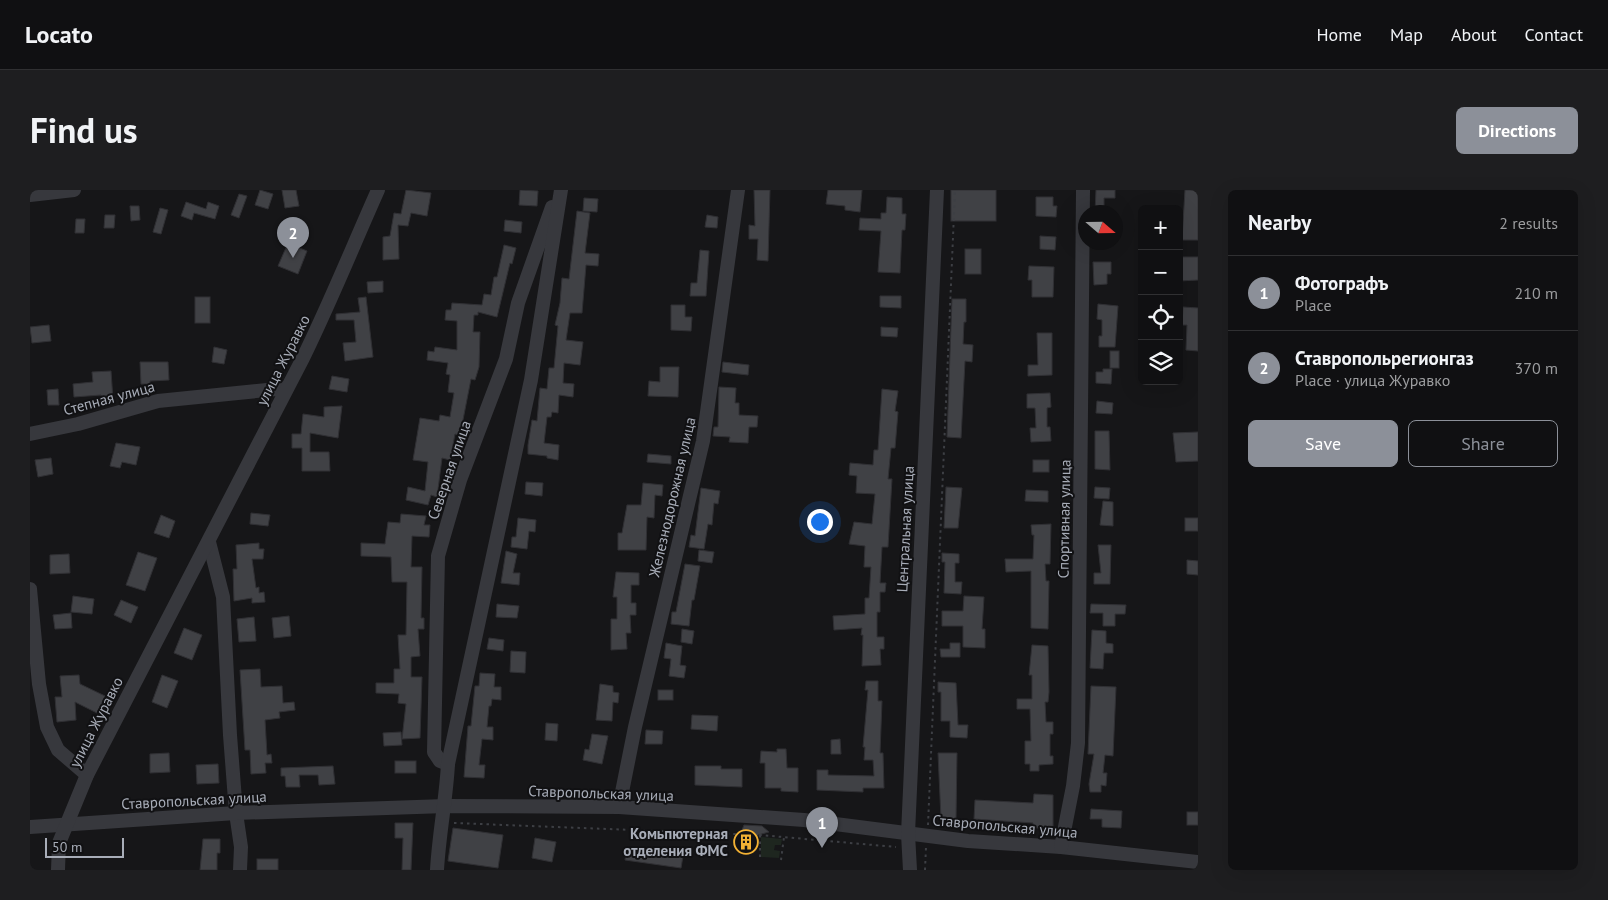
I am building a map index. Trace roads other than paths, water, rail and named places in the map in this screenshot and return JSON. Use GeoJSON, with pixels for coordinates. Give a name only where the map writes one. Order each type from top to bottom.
{"type":"FeatureCollection","features":[{"type":"Feature","properties":{"kind":"street"},"geometry":{"type":"LineString","coordinates":[[30,195],[74,190]]}},
{"type":"Feature","properties":{"kind":"street","name":"улица Журавко"},"geometry":{"type":"LineString","coordinates":[[58,870],[59,843],[87,775],[174,603],[209,542],[334,294],[378,190]]}},
{"type":"Feature","properties":{"kind":"street","name":"Северная улица"},"geometry":{"type":"LineString","coordinates":[[437,870],[440,822],[446,806],[448,764],[531,380],[560,190]]}},
{"type":"Feature","properties":{"kind":"street","name":"Северная улица"},"geometry":{"type":"LineString","coordinates":[[448,764],[440,761],[434,752],[438,556],[460,480],[506,359],[518,303],[560,190]]}},
{"type":"Feature","properties":{"kind":"street","name":"Железнодорожная улица"},"geometry":{"type":"LineString","coordinates":[[619,807],[635,727],[703,441],[738,190]]}},
{"type":"Feature","properties":{"kind":"street","name":"Центральная улица"},"geometry":{"type":"LineString","coordinates":[[910,870],[908,834],[937,190]]}},
{"type":"Feature","properties":{"kind":"street","name":"Спортивная улица"},"geometry":{"type":"LineString","coordinates":[[1061,847],[1073,786],[1078,743],[1083,190]]}},
{"type":"Feature","properties":{"kind":"street","name":"Степная улица"},"geometry":{"type":"LineString","coordinates":[[30,434],[78,424],[158,401],[287,388]]}},
{"type":"Feature","properties":{"kind":"street"},"geometry":{"type":"LineString","coordinates":[[209,542],[223,596],[236,813],[240,830],[240,870]]}},
{"type":"Feature","properties":{"kind":"street"},"geometry":{"type":"LineString","coordinates":[[30,589],[34,685],[52,741],[68,760],[87,775]]}},
{"type":"Feature","properties":{"kind":"street","name":"Ставропольская улица"},"geometry":{"type":"LineString","coordinates":[[30,827],[236,813],[446,806],[619,807],[804,820],[968,841],[1061,847],[1198,862]]}},
{"type":"Feature","properties":{"kind":"place","name":"Ставропольрегионгаз"},"geometry":{"type":"Point","coordinates":[293,258]}},
{"type":"Feature","properties":{"kind":"place","name":"Комьпютерная отделения ФМС"},"geometry":{"type":"Point","coordinates":[746,842]}},
{"type":"Feature","properties":{"kind":"place","name":"Фотографъ"},"geometry":{"type":"Point","coordinates":[822,848]}}]}
